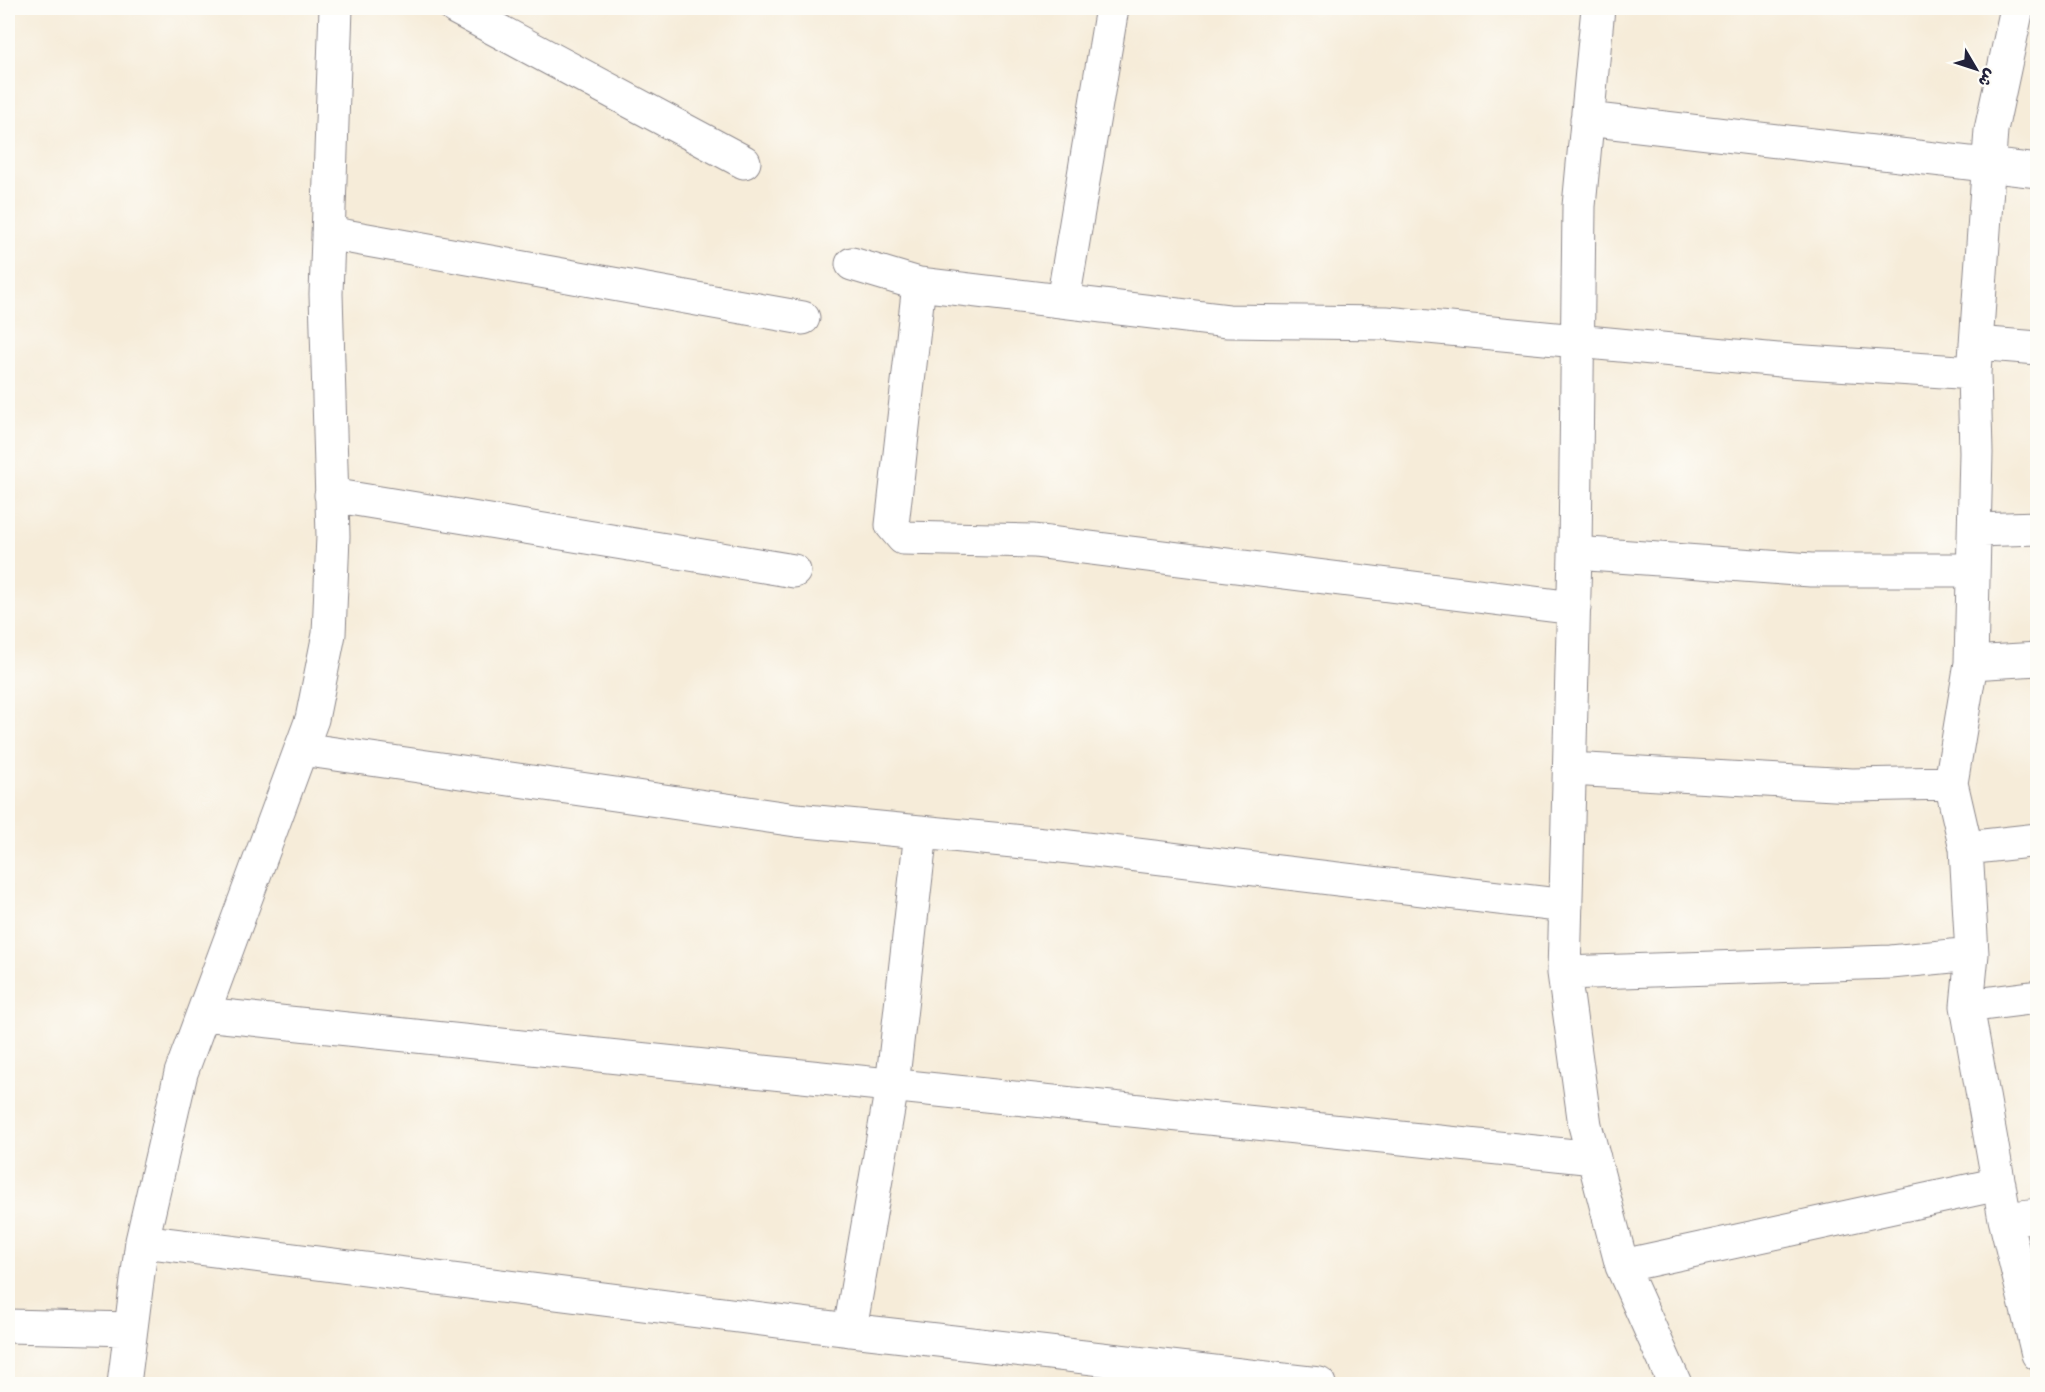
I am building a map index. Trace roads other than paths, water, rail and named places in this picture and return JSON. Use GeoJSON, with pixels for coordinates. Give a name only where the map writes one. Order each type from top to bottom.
{"type":"FeatureCollection","features":[{"type":"Feature","properties":{"kind":"street"},"geometry":{"type":"LineString","coordinates":[[124,1384],[142,1241],[181,1073],[312,719],[329,634],[331,495],[326,294],[336,8]]}},
{"type":"Feature","properties":{"kind":"street"},"geometry":{"type":"LineString","coordinates":[[456,8],[744,162]]}},
{"type":"Feature","properties":{"kind":"street"},"geometry":{"type":"LineString","coordinates":[[1063,301],[1112,8]]}},
{"type":"Feature","properties":{"kind":"street"},"geometry":{"type":"LineString","coordinates":[[1598,8],[1580,206],[1574,608],[1564,973],[1586,1125],[1622,1266],[1675,1384]]}},
{"type":"Feature","properties":{"kind":"street"},"geometry":{"type":"LineString","coordinates":[[2017,8],[1991,130],[1975,358],[1975,530],[1971,663],[1951,783],[1966,848],[1972,954],[1967,1006],[2005,1219],[2037,1354]]}},
{"type":"Feature","properties":{"kind":"street"},"geometry":{"type":"LineString","coordinates":[[1587,119],[2037,171]]}},
{"type":"Feature","properties":{"kind":"street"},"geometry":{"type":"LineString","coordinates":[[328,233],[803,318]]}},
{"type":"Feature","properties":{"kind":"street"},"geometry":{"type":"LineString","coordinates":[[852,264],[919,284],[1228,321],[1386,323],[1790,361],[1975,358],[2037,348]]}},
{"type":"Feature","properties":{"kind":"street"},"geometry":{"type":"LineString","coordinates":[[919,284],[892,525],[903,538],[1034,541],[1574,608]]}},
{"type":"Feature","properties":{"kind":"street"},"geometry":{"type":"LineString","coordinates":[[331,495],[794,571]]}},
{"type":"Feature","properties":{"kind":"street"},"geometry":{"type":"LineString","coordinates":[[1975,530],[2037,528]]}},
{"type":"Feature","properties":{"kind":"street"},"geometry":{"type":"LineString","coordinates":[[1575,553],[1812,570],[1972,570]]}},
{"type":"Feature","properties":{"kind":"street"},"geometry":{"type":"LineString","coordinates":[[1971,663],[2037,659]]}},
{"type":"Feature","properties":{"kind":"street"},"geometry":{"type":"LineString","coordinates":[[301,749],[796,820],[1044,844],[1566,906]]}},
{"type":"Feature","properties":{"kind":"street"},"geometry":{"type":"LineString","coordinates":[[1570,769],[1852,784],[1951,783]]}},
{"type":"Feature","properties":{"kind":"street"},"geometry":{"type":"LineString","coordinates":[[850,1330],[892,1086],[921,832]]}},
{"type":"Feature","properties":{"kind":"street"},"geometry":{"type":"LineString","coordinates":[[1966,848],[2037,840]]}},
{"type":"Feature","properties":{"kind":"street"},"geometry":{"type":"LineString","coordinates":[[1564,973],[1891,962],[1972,954]]}},
{"type":"Feature","properties":{"kind":"street"},"geometry":{"type":"LineString","coordinates":[[1967,1006],[2037,997]]}},
{"type":"Feature","properties":{"kind":"street"},"geometry":{"type":"LineString","coordinates":[[203,1014],[1594,1158]]}},
{"type":"Feature","properties":{"kind":"street"},"geometry":{"type":"LineString","coordinates":[[1622,1266],[1999,1184]]}},
{"type":"Feature","properties":{"kind":"street"},"geometry":{"type":"LineString","coordinates":[[2005,1219],[2037,1215]]}},
{"type":"Feature","properties":{"kind":"street"},"geometry":{"type":"LineString","coordinates":[[142,1241],[850,1330],[1319,1384]]}},
{"type":"Feature","properties":{"kind":"street"},"geometry":{"type":"LineString","coordinates":[[8,1326],[131,1329]]}}]}
